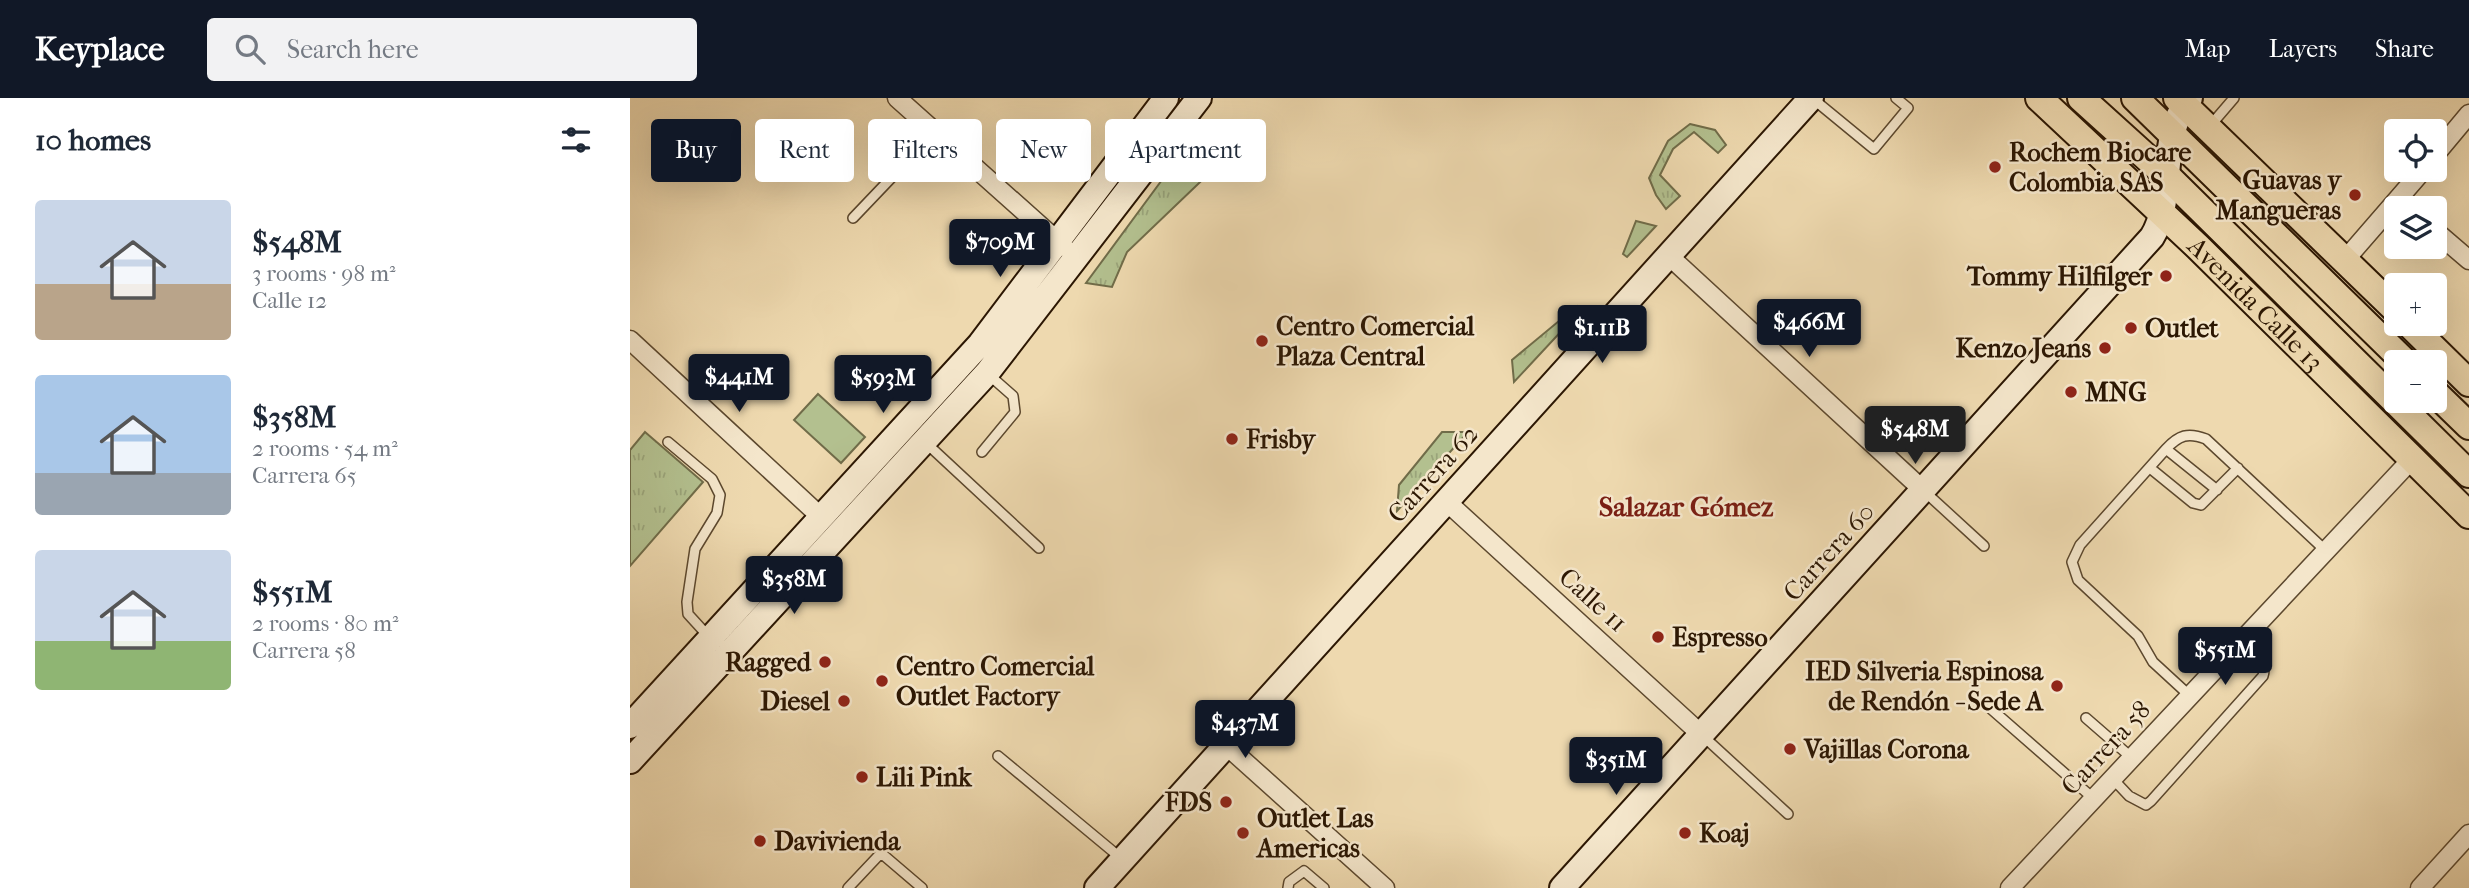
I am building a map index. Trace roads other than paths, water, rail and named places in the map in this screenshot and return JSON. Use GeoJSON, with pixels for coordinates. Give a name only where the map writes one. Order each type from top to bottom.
{"type":"FeatureCollection","features":[{"type":"Feature","properties":{"kind":"main road","name":"Avenida Calle 13"},"geometry":{"type":"LineString","coordinates":[[2039,98],[2469,515]]}},
{"type":"Feature","properties":{"kind":"main road","name":"Avenida Calle 13"},"geometry":{"type":"LineString","coordinates":[[2081,98],[2165,174],[2384,391]]}},
{"type":"Feature","properties":{"kind":"main road"},"geometry":{"type":"LineString","coordinates":[[2135,98],[2393,350]]}},
{"type":"Feature","properties":{"kind":"main road"},"geometry":{"type":"LineString","coordinates":[[2184,100],[2384,298]]}},
{"type":"Feature","properties":{"kind":"main road"},"geometry":{"type":"LineString","coordinates":[[2421,336],[2468,381],[2447,390]]}},
{"type":"Feature","properties":{"kind":"main road"},"geometry":{"type":"LineString","coordinates":[[2447,405],[2469,426]]}},
{"type":"Feature","properties":{"kind":"main road"},"geometry":{"type":"LineString","coordinates":[[2404,413],[2412,459]]}},
{"type":"Feature","properties":{"kind":"main road","name":"Avenida Calle 13"},"geometry":{"type":"LineString","coordinates":[[2406,413],[2469,474]]}},
{"type":"Feature","properties":{"kind":"street"},"geometry":{"type":"LineString","coordinates":[[897,98],[920,119]]}},
{"type":"Feature","properties":{"kind":"street"},"geometry":{"type":"LineString","coordinates":[[630,726],[979,344],[1166,98]]}},
{"type":"Feature","properties":{"kind":"street"},"geometry":{"type":"LineString","coordinates":[[630,761],[1007,349],[1199,98]]}},
{"type":"Feature","properties":{"kind":"street","name":"Carrera 62"},"geometry":{"type":"LineString","coordinates":[[1097,888],[1812,98]]}},
{"type":"Feature","properties":{"kind":"street","name":"Carrera 60"},"geometry":{"type":"LineString","coordinates":[[1562,888],[1703,736],[2152,237],[2161,214],[2165,174],[2184,100]]}},
{"type":"Feature","properties":{"kind":"street"},"geometry":{"type":"LineString","coordinates":[[2447,140],[2469,114]]}},
{"type":"Feature","properties":{"kind":"street"},"geometry":{"type":"LineString","coordinates":[[982,174],[1077,258]]}},
{"type":"Feature","properties":{"kind":"street"},"geometry":{"type":"LineString","coordinates":[[2344,260],[2384,222]]}},
{"type":"Feature","properties":{"kind":"street"},"geometry":{"type":"LineString","coordinates":[[2447,241],[2469,260]]}},
{"type":"Feature","properties":{"kind":"street"},"geometry":{"type":"LineString","coordinates":[[1669,256],[1924,491]]}},
{"type":"Feature","properties":{"kind":"street"},"geometry":{"type":"LineString","coordinates":[[630,340],[821,517]]}},
{"type":"Feature","properties":{"kind":"street","name":"Carrera 58"},"geometry":{"type":"LineString","coordinates":[[2010,888],[2412,459]]}},
{"type":"Feature","properties":{"kind":"street","name":"Calle 11"},"geometry":{"type":"LineString","coordinates":[[1447,502],[1703,736]]}},
{"type":"Feature","properties":{"kind":"street"},"geometry":{"type":"LineString","coordinates":[[1227,746],[1385,888]]}},
{"type":"Feature","properties":{"kind":"street"},"geometry":{"type":"LineString","coordinates":[[2420,888],[2469,834]]}},
{"type":"Feature","properties":{"kind":"lane"},"geometry":{"type":"LineString","coordinates":[[1812,98],[1874,149],[1908,108],[1896,98]]}},
{"type":"Feature","properties":{"kind":"lane"},"geometry":{"type":"LineString","coordinates":[[2209,127],[2234,98]]}},
{"type":"Feature","properties":{"kind":"lane"},"geometry":{"type":"LineString","coordinates":[[853,218],[887,182]]}},
{"type":"Feature","properties":{"kind":"lane"},"geometry":{"type":"LineString","coordinates":[[979,344],[1007,349]]}},
{"type":"Feature","properties":{"kind":"lane"},"geometry":{"type":"LineString","coordinates":[[982,452],[1015,412],[1013,396],[986,373]]}},
{"type":"Feature","properties":{"kind":"lane"},"geometry":{"type":"LineString","coordinates":[[2190,696],[2153,662],[2138,636],[2078,580],[2072,562],[2080,545],[2177,437],[2193,434],[2206,439],[2326,551]]}},
{"type":"Feature","properties":{"kind":"lane"},"geometry":{"type":"LineString","coordinates":[[924,440],[1039,548]]}},
{"type":"Feature","properties":{"kind":"lane"},"geometry":{"type":"LineString","coordinates":[[668,442],[712,479],[720,495],[717,513],[695,550],[687,602],[688,614],[710,638]]}},
{"type":"Feature","properties":{"kind":"lane"},"geometry":{"type":"LineString","coordinates":[[2166,449],[2217,490]]}},
{"type":"Feature","properties":{"kind":"lane"},"geometry":{"type":"LineString","coordinates":[[2150,468],[2193,503],[2201,505],[2238,468]]}},
{"type":"Feature","properties":{"kind":"lane"},"geometry":{"type":"LineString","coordinates":[[1924,491],[1984,546]]}},
{"type":"Feature","properties":{"kind":"lane"},"geometry":{"type":"LineString","coordinates":[[2113,779],[2138,803],[2146,805],[2151,801],[2263,676],[2266,668],[2263,662],[2241,642]]}},
{"type":"Feature","properties":{"kind":"lane"},"geometry":{"type":"LineString","coordinates":[[1990,708],[2094,799]]}},
{"type":"Feature","properties":{"kind":"lane"},"geometry":{"type":"LineString","coordinates":[[2085,718],[2132,758]]}},
{"type":"Feature","properties":{"kind":"lane"},"geometry":{"type":"LineString","coordinates":[[1703,736],[1788,814]]}},
{"type":"Feature","properties":{"kind":"lane"},"geometry":{"type":"LineString","coordinates":[[998,756],[1123,860]]}},
{"type":"Feature","properties":{"kind":"lane"},"geometry":{"type":"LineString","coordinates":[[848,888],[881,853],[922,888]]}},
{"type":"Feature","properties":{"kind":"lane"},"geometry":{"type":"LineString","coordinates":[[1288,888],[1289,882],[1304,871],[1324,888]]}},
{"type":"Feature","properties":{"kind":"place","name":"Rochem Biocare Colombia SAS"},"geometry":{"type":"Point","coordinates":[1995,167]}},
{"type":"Feature","properties":{"kind":"place","name":"Guavas y Mangueras"},"geometry":{"type":"Point","coordinates":[2355,195]}},
{"type":"Feature","properties":{"kind":"place","name":"Tommy Hilfilger"},"geometry":{"type":"Point","coordinates":[2166,276]}},
{"type":"Feature","properties":{"kind":"place","name":"Outlet"},"geometry":{"type":"Point","coordinates":[2131,328]}},
{"type":"Feature","properties":{"kind":"place","name":"Centro Comercial Plaza Central"},"geometry":{"type":"Point","coordinates":[1262,341]}},
{"type":"Feature","properties":{"kind":"place","name":"Kenzo Jeans"},"geometry":{"type":"Point","coordinates":[2105,348]}},
{"type":"Feature","properties":{"kind":"place","name":"MNG"},"geometry":{"type":"Point","coordinates":[2071,392]}},
{"type":"Feature","properties":{"kind":"place","name":"Frisby"},"geometry":{"type":"Point","coordinates":[1232,439]}},
{"type":"Feature","properties":{"kind":"place","name":"Espresso"},"geometry":{"type":"Point","coordinates":[1658,637]}},
{"type":"Feature","properties":{"kind":"place","name":"Ragged"},"geometry":{"type":"Point","coordinates":[825,662]}},
{"type":"Feature","properties":{"kind":"place","name":"Centro Comercial Outlet Factory"},"geometry":{"type":"Point","coordinates":[882,681]}},
{"type":"Feature","properties":{"kind":"place","name":"IED Silveria Espinosa de Rendón - Sede A"},"geometry":{"type":"Point","coordinates":[2057,686]}},
{"type":"Feature","properties":{"kind":"place","name":"Diesel"},"geometry":{"type":"Point","coordinates":[844,701]}},
{"type":"Feature","properties":{"kind":"place","name":"Vajillas Corona"},"geometry":{"type":"Point","coordinates":[1790,749]}},
{"type":"Feature","properties":{"kind":"place","name":"Lili Pink"},"geometry":{"type":"Point","coordinates":[862,777]}},
{"type":"Feature","properties":{"kind":"place","name":"FDS"},"geometry":{"type":"Point","coordinates":[1226,802]}},
{"type":"Feature","properties":{"kind":"place","name":"Outlet Las Americas"},"geometry":{"type":"Point","coordinates":[1243,833]}},
{"type":"Feature","properties":{"kind":"place","name":"Koaj"},"geometry":{"type":"Point","coordinates":[1685,833]}},
{"type":"Feature","properties":{"kind":"place","name":"Davivienda"},"geometry":{"type":"Point","coordinates":[760,841]}},
{"type":"Feature","properties":{"kind":"district","name":"Salazar Gómez"},"geometry":{"type":"Point","coordinates":[1686,506]}}]}
